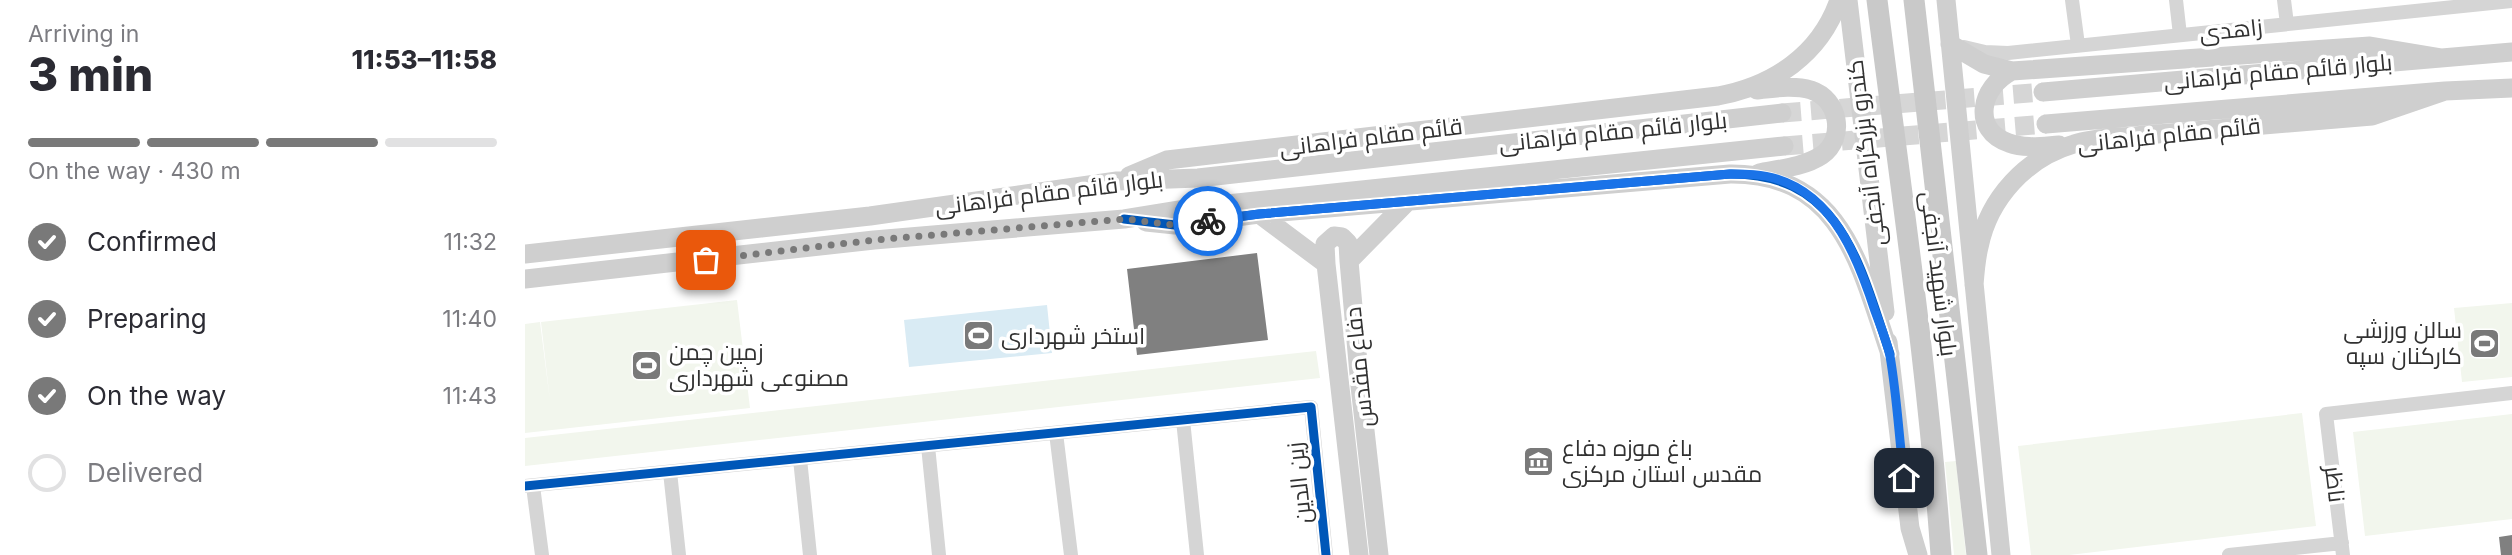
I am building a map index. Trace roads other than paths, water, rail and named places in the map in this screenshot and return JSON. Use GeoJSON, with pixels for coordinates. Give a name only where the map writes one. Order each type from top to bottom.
{"type":"FeatureCollection","features":[{"type":"Feature","properties":{"kind":"main road","name":"قائم مقام فراهانی"},"geometry":{"type":"LineString","coordinates":[[1117,181],[1167,160],[1741,92],[1771,79],[1797,62],[1820,37],[1839,0]]}},
{"type":"Feature","properties":{"kind":"main road","name":"کندرو بزرگراه آنجفی"},"geometry":{"type":"LineString","coordinates":[[1848,0],[1910,528],[1918,555]]}},
{"type":"Feature","properties":{"kind":"main road","name":"بلوار شهید آنجفی"},"geometry":{"type":"LineString","coordinates":[[1877,0],[1918,310],[1941,555]]}},
{"type":"Feature","properties":{"kind":"main road","name":"بلوار شهید آنجفی"},"geometry":{"type":"LineString","coordinates":[[1914,0],[1977,555]]}},
{"type":"Feature","properties":{"kind":"main road"},"geometry":{"type":"LineString","coordinates":[[1946,0],[2001,555]]}},
{"type":"Feature","properties":{"kind":"main road"},"geometry":{"type":"LineString","coordinates":[[1950,44],[1984,65],[2012,71],[2370,46],[2442,58]]}},
{"type":"Feature","properties":{"kind":"main road","name":"بلوار قائم مقام فراهانی"},"geometry":{"type":"LineString","coordinates":[[2043,92],[2512,52]]}},
{"type":"Feature","properties":{"kind":"main road"},"geometry":{"type":"LineString","coordinates":[[2012,71],[1993,84],[1986,98],[1987,122],[1997,135],[2019,146],[2076,143]]}},
{"type":"Feature","properties":{"kind":"main road"},"geometry":{"type":"LineString","coordinates":[[1741,92],[1784,87],[1814,91],[1832,106],[1837,121],[1832,144],[1820,156],[1792,166],[1755,174]]}},
{"type":"Feature","properties":{"kind":"main road","name":"بلوار قائم مقام فراهانی"},"geometry":{"type":"LineString","coordinates":[[2046,124],[2445,91],[2512,88]]}},
{"type":"Feature","properties":{"kind":"main road","name":"قائم مقام فراهانی"},"geometry":{"type":"LineString","coordinates":[[1974,285],[1979,247],[1999,199],[2009,185],[2033,164],[2061,148],[2076,143],[2122,137],[2372,116],[2445,91]]}},
{"type":"Feature","properties":{"kind":"main road","name":"بلوار قائم مقام فراهانی"},"geometry":{"type":"LineString","coordinates":[[525,254],[870,216],[1117,181],[1198,178],[1782,113]]}},
{"type":"Feature","properties":{"kind":"main road","name":"بلوار قائم مقام فراهانی"},"geometry":{"type":"LineString","coordinates":[[525,279],[874,240],[1125,219],[1198,207],[1784,146]]}},
{"type":"Feature","properties":{"kind":"main road"},"geometry":{"type":"LineString","coordinates":[[1125,219],[1175,225],[1259,214],[1755,174],[1779,179],[1794,187],[1815,201],[1832,219],[1857,261],[1890,354]]}},
{"type":"Feature","properties":{"kind":"main road"},"geometry":{"type":"LineString","coordinates":[[1349,261],[1407,202]]}},
{"type":"Feature","properties":{"kind":"main road"},"geometry":{"type":"LineString","coordinates":[[1259,214],[1326,264]]}},
{"type":"Feature","properties":{"kind":"main road"},"geometry":{"type":"LineString","coordinates":[[1326,264],[1325,244],[1334,236],[1342,237],[1348,243],[1349,261]]}},
{"type":"Feature","properties":{"kind":"main road","name":"دفاع مقدس"},"geometry":{"type":"LineString","coordinates":[[1349,261],[1379,555]]}},
{"type":"Feature","properties":{"kind":"main road","name":"دفاع مقدس"},"geometry":{"type":"LineString","coordinates":[[1326,264],[1359,555]]}},
{"type":"Feature","properties":{"kind":"street"},"geometry":{"type":"LineString","coordinates":[[2072,0],[2078,46]]}},
{"type":"Feature","properties":{"kind":"street"},"geometry":{"type":"LineString","coordinates":[[2176,0],[2180,35]]}},
{"type":"Feature","properties":{"kind":"street"},"geometry":{"type":"LineString","coordinates":[[2284,0],[2287,24]]}},
{"type":"Feature","properties":{"kind":"street","name":"زاهدی"},"geometry":{"type":"LineString","coordinates":[[1950,44],[1985,52],[2008,53],[2287,24],[2386,7],[2512,1]]}},
{"type":"Feature","properties":{"kind":"street","name":"ناظر"},"geometry":{"type":"LineString","coordinates":[[2343,549],[2326,414],[2512,393]]}},
{"type":"Feature","properties":{"kind":"street","name":"زین الدین"},"geometry":{"type":"LineString","coordinates":[[1183,420],[1311,407],[1326,555]]}},
{"type":"Feature","properties":{"kind":"street"},"geometry":{"type":"LineString","coordinates":[[542,555],[529,486],[1183,420],[1197,555]]}},
{"type":"Feature","properties":{"kind":"street"},"geometry":{"type":"LineString","coordinates":[[1056,433],[1070,555]]}},
{"type":"Feature","properties":{"kind":"street"},"geometry":{"type":"LineString","coordinates":[[928,446],[939,555]]}},
{"type":"Feature","properties":{"kind":"street"},"geometry":{"type":"LineString","coordinates":[[800,459],[810,555]]}},
{"type":"Feature","properties":{"kind":"street"},"geometry":{"type":"LineString","coordinates":[[670,472],[679,555]]}},
{"type":"Feature","properties":{"kind":"street"},"geometry":{"type":"LineString","coordinates":[[2229,555],[2343,549]]}},
{"type":"Feature","properties":{"kind":"tunnel"},"geometry":{"type":"LineString","coordinates":[[1782,113],[2043,92]]}},
{"type":"Feature","properties":{"kind":"tunnel"},"geometry":{"type":"LineString","coordinates":[[1784,146],[2046,124]]}},
{"type":"Feature","properties":{"kind":"place","name":"استخر شهرداری"},"geometry":{"type":"Point","coordinates":[978,336]}},
{"type":"Feature","properties":{"kind":"place","name":"سالن ورزشی کارکنان سپه"},"geometry":{"type":"Point","coordinates":[2485,343]}},
{"type":"Feature","properties":{"kind":"place","name":"زمین چمن مصنوعی شهرداری"},"geometry":{"type":"Point","coordinates":[646,365]}},
{"type":"Feature","properties":{"kind":"place","name":"باغ موزه دفاع مقدس استان مرکزی"},"geometry":{"type":"Point","coordinates":[1539,461]}}]}
